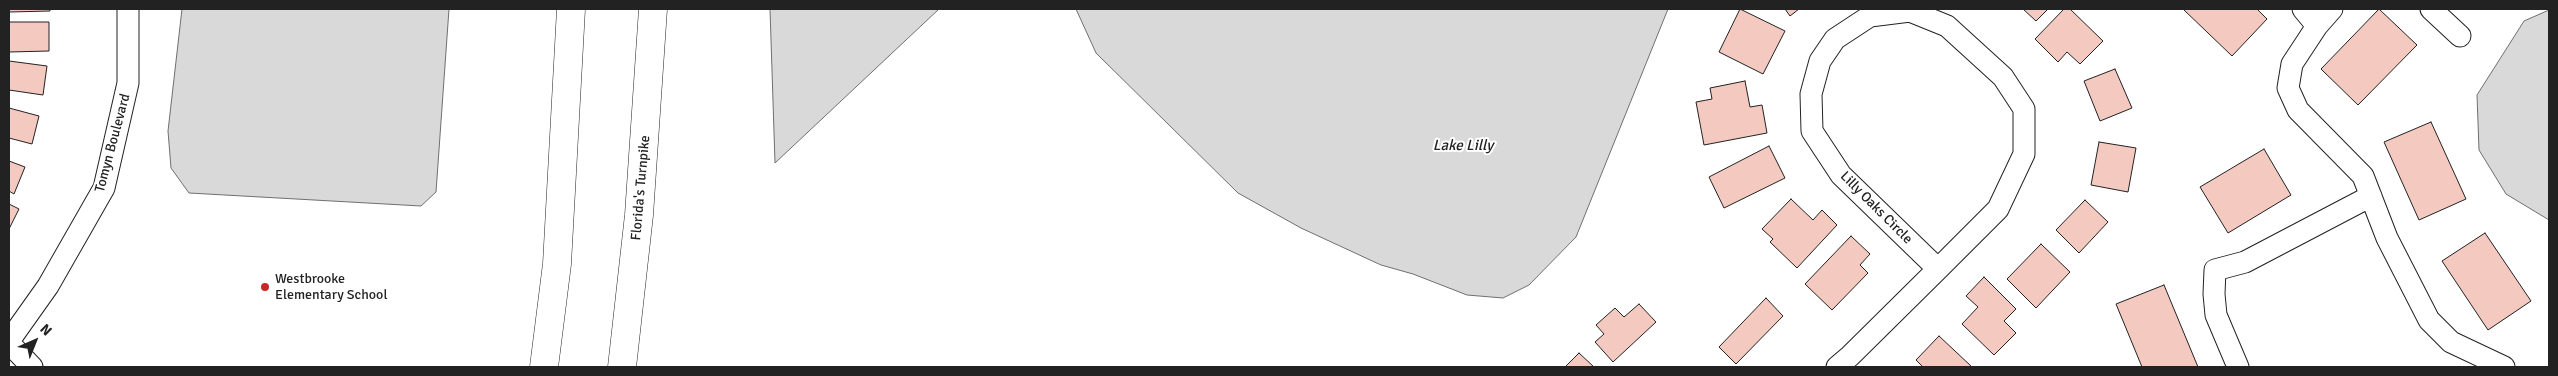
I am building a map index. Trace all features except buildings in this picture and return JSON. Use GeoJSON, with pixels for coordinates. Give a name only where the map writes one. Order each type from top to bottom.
{"type":"FeatureCollection","features":[{"type":"Feature","properties":{"kind":"highway"},"geometry":{"type":"LineString","coordinates":[[544,367],[557,264],[571,9]]}},
{"type":"Feature","properties":{"kind":"highway","name":"Florida's Turnpike"},"geometry":{"type":"LineString","coordinates":[[622,367],[639,215],[653,9]]}},
{"type":"Feature","properties":{"kind":"street","name":"Tomyn Boulevard"},"geometry":{"type":"LineString","coordinates":[[9,342],[48,286],[104,188],[128,83],[128,9]]}},
{"type":"Feature","properties":{"kind":"street"},"geometry":{"type":"LineString","coordinates":[[2303,9],[2317,26]]}},
{"type":"Feature","properties":{"kind":"street"},"geometry":{"type":"LineString","coordinates":[[2332,9],[2317,26],[2292,64],[2288,88],[2298,110],[2363,176],[2386,238],[2429,320],[2451,342],[2504,367]]}},
{"type":"Feature","properties":{"kind":"street"},"geometry":{"type":"LineString","coordinates":[[2431,9],[2460,36]]}},
{"type":"Feature","properties":{"kind":"street","name":"Lilly Oaks Circle"},"geometry":{"type":"LineString","coordinates":[[1849,364],[1938,269],[1998,209],[2024,154],[2024,109],[2004,77],[1947,26],[1910,11],[1870,16],[1835,39],[1820,61],[1811,94],[1812,131],[1841,175],[1938,269]]}},
{"type":"Feature","properties":{"kind":"street"},"geometry":{"type":"LineString","coordinates":[[2238,367],[2216,315],[2214,294],[2215,270],[2245,262],[2371,196]]}},
{"type":"Feature","properties":{"kind":"street"},"geometry":{"type":"LineString","coordinates":[[9,342],[32,367]]}},
{"type":"Feature","properties":{"kind":"water"},"geometry":{"type":"Polygon","coordinates":[[[182,9],[449,9],[436,192],[421,206],[189,193],[171,168],[168,131],[182,9]]]}},
{"type":"Feature","properties":{"kind":"water"},"geometry":{"type":"Polygon","coordinates":[[[770,9],[939,9],[775,163],[770,9]]]}},
{"type":"Feature","properties":{"kind":"water","name":"Lake Lilly"},"geometry":{"type":"Polygon","coordinates":[[[1076,9],[1668,9],[1576,237],[1529,285],[1503,298],[1467,295],[1413,274],[1381,265],[1301,228],[1238,193],[1096,53],[1076,9]]]}},
{"type":"Feature","properties":{"kind":"water"},"geometry":{"type":"Polygon","coordinates":[[[2549,10],[2549,220],[2506,194],[2479,150],[2477,95],[2524,21],[2549,10]]]}},
{"type":"Feature","properties":{"kind":"place","name":"Westbrooke Elementary School"},"geometry":{"type":"Point","coordinates":[265,287]}}]}
